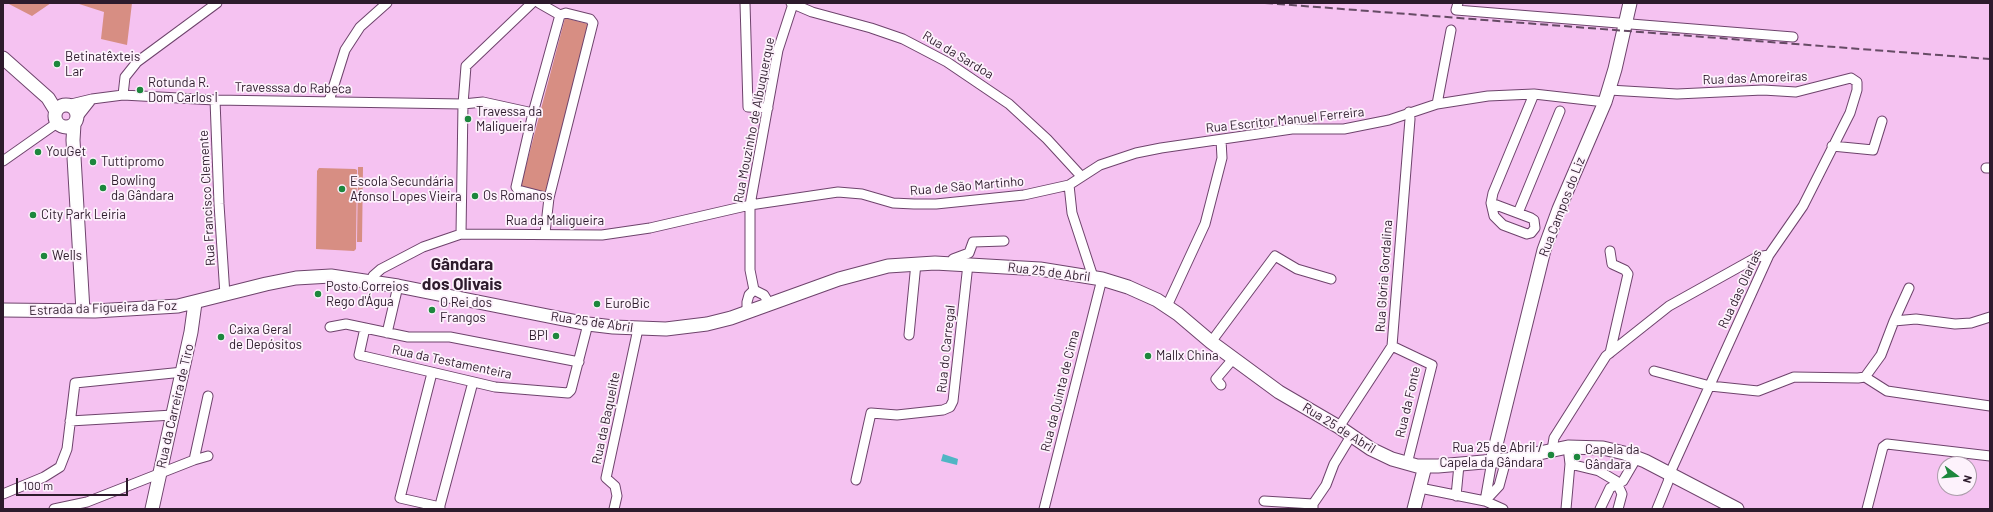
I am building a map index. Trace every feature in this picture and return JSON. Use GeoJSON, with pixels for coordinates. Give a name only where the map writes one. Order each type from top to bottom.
{"type":"FeatureCollection","features":[{"type":"Feature","properties":{"kind":"main road","name":"Rua Campos do Liz"},"geometry":{"type":"LineString","coordinates":[[1492,461],[1544,250],[1559,209],[1607,96],[1630,3]]}},
{"type":"Feature","properties":{"kind":"main road"},"geometry":{"type":"LineString","coordinates":[[3,58],[66,116],[73,140],[83,311]]}},
{"type":"Feature","properties":{"kind":"main road","name":"Rua 25 de Abril"},"geometry":{"type":"LineString","coordinates":[[225,295],[243,288],[296,278],[332,276],[372,281],[588,324],[638,329],[666,329],[707,324],[748,313],[861,272],[888,266],[916,263],[968,264],[1033,268],[1097,278],[1147,295],[1168,306],[1211,342],[1279,392],[1339,427],[1378,453],[1407,464],[1425,466],[1506,460],[1568,447],[1589,446],[1637,457],[1737,509]]}},
{"type":"Feature","properties":{"kind":"main road","name":"Estrada da Figueira da Foz"},"geometry":{"type":"LineString","coordinates":[[3,310],[83,311],[149,309],[195,303],[225,295]]}},
{"type":"Feature","properties":{"kind":"main road","name":"Rua da Carreira de Tiro"},"geometry":{"type":"LineString","coordinates":[[152,509],[192,332],[195,303]]}},
{"type":"Feature","properties":{"kind":"main road"},"geometry":{"type":"LineString","coordinates":[[1414,509],[1425,466]]}},
{"type":"Feature","properties":{"kind":"street"},"geometry":{"type":"LineString","coordinates":[[123,95],[125,78],[138,62],[217,3]]}},
{"type":"Feature","properties":{"kind":"street"},"geometry":{"type":"LineString","coordinates":[[329,101],[345,50],[360,27],[387,3]]}},
{"type":"Feature","properties":{"kind":"street"},"geometry":{"type":"LineString","coordinates":[[461,234],[463,104],[466,66],[532,3]]}},
{"type":"Feature","properties":{"kind":"street"},"geometry":{"type":"LineString","coordinates":[[539,3],[560,15],[563,13],[590,19],[593,23],[549,198],[545,233]]}},
{"type":"Feature","properties":{"kind":"street"},"geometry":{"type":"LineString","coordinates":[[745,3],[748,107],[768,108]]}},
{"type":"Feature","properties":{"kind":"street","name":"Rua Mouzinho de Albuquerque"},"geometry":{"type":"LineString","coordinates":[[754,290],[750,270],[750,206],[778,50],[792,4]]}},
{"type":"Feature","properties":{"kind":"street","name":"Rua da Sardoa"},"geometry":{"type":"LineString","coordinates":[[792,4],[812,12],[903,39],[947,62],[1009,104],[1047,140],[1081,176]]}},
{"type":"Feature","properties":{"kind":"street"},"geometry":{"type":"LineString","coordinates":[[1457,6],[1625,24],[1793,37]]}},
{"type":"Feature","properties":{"kind":"street"},"geometry":{"type":"LineString","coordinates":[[549,198],[516,189],[533,113],[560,15]]}},
{"type":"Feature","properties":{"kind":"street"},"geometry":{"type":"LineString","coordinates":[[1437,104],[1450,30]]}},
{"type":"Feature","properties":{"kind":"street","name":"Rua das Amoreiras"},"geometry":{"type":"LineString","coordinates":[[1607,96],[1763,90],[1796,92],[1851,78],[1856,82],[1857,90],[1845,122]]}},
{"type":"Feature","properties":{"kind":"street"},"geometry":{"type":"LineString","coordinates":[[1491,203],[1534,220],[1535,228],[1530,233],[1523,233],[1499,222],[1492,211],[1491,203],[1493,193],[1534,94]]}},
{"type":"Feature","properties":{"kind":"street","name":"Rua Escritor Manuel Ferreira"},"geometry":{"type":"LineString","coordinates":[[1068,185],[1100,165],[1136,153],[1292,129],[1344,129],[1389,120],[1409,112],[1437,104],[1488,96],[1534,94],[1607,96]]}},
{"type":"Feature","properties":{"kind":"street","name":"Travesssa do Rabeca"},"geometry":{"type":"LineString","coordinates":[[66,116],[92,99],[123,95],[215,100],[463,104],[483,102],[533,113]]}},
{"type":"Feature","properties":{"kind":"street"},"geometry":{"type":"LineString","coordinates":[[3,161],[92,99]]}},
{"type":"Feature","properties":{"kind":"street","name":"Rua Francisco Clemente"},"geometry":{"type":"LineString","coordinates":[[215,100],[219,204],[225,295]]}},
{"type":"Feature","properties":{"kind":"street","name":"Rua Glória Gordalina"},"geometry":{"type":"LineString","coordinates":[[1339,427],[1392,346],[1410,118],[1409,112]]}},
{"type":"Feature","properties":{"kind":"street"},"geometry":{"type":"LineString","coordinates":[[1518,213],[1560,112]]}},
{"type":"Feature","properties":{"kind":"street"},"geometry":{"type":"LineString","coordinates":[[1832,146],[1868,151],[1874,150],[1882,121]]}},
{"type":"Feature","properties":{"kind":"street","name":"Rua das Olarias"},"geometry":{"type":"LineString","coordinates":[[1657,509],[1670,473],[1769,256],[1803,206],[1845,122]]}},
{"type":"Feature","properties":{"kind":"street"},"geometry":{"type":"LineString","coordinates":[[1168,306],[1205,224],[1222,158],[1221,140]]}},
{"type":"Feature","properties":{"kind":"street"},"geometry":{"type":"LineString","coordinates":[[1068,185],[1072,213],[1097,278]]}},
{"type":"Feature","properties":{"kind":"street","name":"Rua de São Martinho"},"geometry":{"type":"LineString","coordinates":[[750,206],[838,192],[862,194],[893,203],[936,204],[1024,195],[1068,185]]}},
{"type":"Feature","properties":{"kind":"street","name":"Rua da Maligueira"},"geometry":{"type":"LineString","coordinates":[[372,281],[373,276],[381,269],[423,247],[461,234],[545,233],[602,235],[636,230],[750,206]]}},
{"type":"Feature","properties":{"kind":"street"},"geometry":{"type":"LineString","coordinates":[[952,264],[953,259],[969,253],[973,242],[1004,241]]}},
{"type":"Feature","properties":{"kind":"street"},"geometry":{"type":"LineString","coordinates":[[1610,251],[1612,264],[1625,270],[1628,274],[1610,353]]}},
{"type":"Feature","properties":{"kind":"street"},"geometry":{"type":"LineString","coordinates":[[1211,342],[1275,256],[1297,269],[1331,279]]}},
{"type":"Feature","properties":{"kind":"street"},"geometry":{"type":"LineString","coordinates":[[1552,450],[1554,438],[1606,356],[1669,306],[1757,257],[1769,256]]}},
{"type":"Feature","properties":{"kind":"street"},"geometry":{"type":"LineString","coordinates":[[909,335],[916,263]]}},
{"type":"Feature","properties":{"kind":"street","name":"Rua do Carregal"},"geometry":{"type":"LineString","coordinates":[[856,480],[867,413],[897,415],[943,410],[950,406],[953,402],[968,264]]}},
{"type":"Feature","properties":{"kind":"street","name":"Rua da Quinta de Cima"},"geometry":{"type":"LineString","coordinates":[[1044,509],[1097,278]]}},
{"type":"Feature","properties":{"kind":"street"},"geometry":{"type":"LineString","coordinates":[[387,333],[398,286]]}},
{"type":"Feature","properties":{"kind":"street"},"geometry":{"type":"LineString","coordinates":[[1866,377],[1881,355],[1909,288]]}},
{"type":"Feature","properties":{"kind":"street"},"geometry":{"type":"LineString","coordinates":[[748,313],[747,302],[749,295],[754,290],[764,295],[770,305]]}},
{"type":"Feature","properties":{"kind":"street"},"geometry":{"type":"LineString","coordinates":[[1894,321],[1916,319],[1955,324],[1971,323],[1990,316]]}},
{"type":"Feature","properties":{"kind":"street"},"geometry":{"type":"LineString","coordinates":[[330,327],[346,324],[417,338],[454,338],[579,362]]}},
{"type":"Feature","properties":{"kind":"street","name":"Rua da Testamenteira"},"geometry":{"type":"LineString","coordinates":[[365,328],[359,355],[495,387],[568,393],[571,390],[588,324]]}},
{"type":"Feature","properties":{"kind":"street","name":"Rua da Baquelite"},"geometry":{"type":"LineString","coordinates":[[614,509],[617,496],[615,486],[606,478],[638,329]]}},
{"type":"Feature","properties":{"kind":"street","name":"Rua da Fonte"},"geometry":{"type":"LineString","coordinates":[[1392,346],[1432,365],[1407,464]]}},
{"type":"Feature","properties":{"kind":"street"},"geometry":{"type":"LineString","coordinates":[[1221,385],[1216,379],[1234,359]]}},
{"type":"Feature","properties":{"kind":"street"},"geometry":{"type":"LineString","coordinates":[[1654,371],[1710,386],[1758,391],[1794,377],[1866,377],[1887,391],[1990,406]]}},
{"type":"Feature","properties":{"kind":"street"},"geometry":{"type":"LineString","coordinates":[[3,494],[44,477],[60,467],[66,449],[75,383],[183,372]]}},
{"type":"Feature","properties":{"kind":"street"},"geometry":{"type":"LineString","coordinates":[[432,373],[400,498],[439,508],[473,382]]}},
{"type":"Feature","properties":{"kind":"street"},"geometry":{"type":"LineString","coordinates":[[194,460],[208,396]]}},
{"type":"Feature","properties":{"kind":"street"},"geometry":{"type":"LineString","coordinates":[[70,421],[173,415]]}},
{"type":"Feature","properties":{"kind":"street"},"geometry":{"type":"LineString","coordinates":[[1264,501],[1313,507],[1326,485],[1334,464],[1351,436]]}},
{"type":"Feature","properties":{"kind":"street"},"geometry":{"type":"LineString","coordinates":[[1867,509],[1883,447],[1887,444],[1990,456]]}},
{"type":"Feature","properties":{"kind":"street"},"geometry":{"type":"LineString","coordinates":[[1566,509],[1570,464],[1568,447]]}},
{"type":"Feature","properties":{"kind":"street"},"geometry":{"type":"LineString","coordinates":[[54,509],[87,502],[194,460],[208,456]]}},
{"type":"Feature","properties":{"kind":"street"},"geometry":{"type":"LineString","coordinates":[[1600,509],[1610,488],[1623,481],[1637,457]]}},
{"type":"Feature","properties":{"kind":"street"},"geometry":{"type":"LineString","coordinates":[[1482,505],[1499,486],[1506,460]]}},
{"type":"Feature","properties":{"kind":"street"},"geometry":{"type":"LineString","coordinates":[[1482,505],[1492,461]]}},
{"type":"Feature","properties":{"kind":"street"},"geometry":{"type":"LineString","coordinates":[[1456,496],[1460,464]]}},
{"type":"Feature","properties":{"kind":"street"},"geometry":{"type":"LineString","coordinates":[[1570,464],[1610,476],[1618,484],[1622,494],[1618,509]]}},
{"type":"Feature","properties":{"kind":"street"},"geometry":{"type":"LineString","coordinates":[[1420,488],[1456,496],[1482,505],[1503,509]]}},
{"type":"Feature","properties":{"kind":"shaded area"},"geometry":{"type":"Polygon","coordinates":[[[7,3],[51,3],[32,16],[7,3]]]}},
{"type":"Feature","properties":{"kind":"shaded area"},"geometry":{"type":"Polygon","coordinates":[[[76,3],[132,3],[127,45],[101,39],[104,12],[76,3]]]}},
{"type":"Feature","properties":{"kind":"shaded area"},"geometry":{"type":"Polygon","coordinates":[[[565,18],[588,24],[545,194],[522,187],[521,185],[565,18]]]}},
{"type":"Feature","properties":{"kind":"shaded area"},"geometry":{"type":"Polygon","coordinates":[[[358,167],[363,167],[362,242],[357,242],[358,167]]]}},
{"type":"Feature","properties":{"kind":"shaded area"},"geometry":{"type":"Polygon","coordinates":[[[319,168],[357,170],[356,249],[354,251],[316,249],[317,171],[319,168]]]}},
{"type":"Feature","properties":{"kind":"shaded area"},"geometry":{"type":"Polygon","coordinates":[[[943,454],[958,459],[957,465],[941,461],[943,454]]]}},
{"type":"Feature","properties":{"kind":"railway"},"geometry":{"type":"LineString","coordinates":[[1265,3],[1990,59]]}},
{"type":"Feature","properties":{"kind":"place","name":"Betinatêxteis Lar"},"geometry":{"type":"Point","coordinates":[57,64]}},
{"type":"Feature","properties":{"kind":"place","name":"Rotunda R. Dom Carlos I"},"geometry":{"type":"Point","coordinates":[140,90]}},
{"type":"Feature","properties":{"kind":"place","name":"Travessa da Maligueira"},"geometry":{"type":"Point","coordinates":[468,119]}},
{"type":"Feature","properties":{"kind":"place","name":"YouGet"},"geometry":{"type":"Point","coordinates":[38,152]}},
{"type":"Feature","properties":{"kind":"place","name":"Tuttipromo"},"geometry":{"type":"Point","coordinates":[93,162]}},
{"type":"Feature","properties":{"kind":"place","name":"Bowling da Gândara"},"geometry":{"type":"Point","coordinates":[103,188]}},
{"type":"Feature","properties":{"kind":"place","name":"Escola Secundária Afonso Lopes Vieira"},"geometry":{"type":"Point","coordinates":[342,189]}},
{"type":"Feature","properties":{"kind":"place","name":"Os Romanos"},"geometry":{"type":"Point","coordinates":[475,196]}},
{"type":"Feature","properties":{"kind":"place","name":"City Park Leiria"},"geometry":{"type":"Point","coordinates":[33,215]}},
{"type":"Feature","properties":{"kind":"place","name":"Wells"},"geometry":{"type":"Point","coordinates":[44,256]}},
{"type":"Feature","properties":{"kind":"place","name":"Posto Correios Rego d'Água"},"geometry":{"type":"Point","coordinates":[318,294]}},
{"type":"Feature","properties":{"kind":"place","name":"EuroBic"},"geometry":{"type":"Point","coordinates":[597,304]}},
{"type":"Feature","properties":{"kind":"place","name":"O Rei dos Frangos"},"geometry":{"type":"Point","coordinates":[432,310]}},
{"type":"Feature","properties":{"kind":"place","name":"BPI"},"geometry":{"type":"Point","coordinates":[556,336]}},
{"type":"Feature","properties":{"kind":"place","name":"Caixa Geral de Depósitos"},"geometry":{"type":"Point","coordinates":[221,337]}},
{"type":"Feature","properties":{"kind":"place","name":"Mallx China"},"geometry":{"type":"Point","coordinates":[1148,356]}},
{"type":"Feature","properties":{"kind":"place","name":"Rua 25 de Abril / Capela da Gândara"},"geometry":{"type":"Point","coordinates":[1551,455]}},
{"type":"Feature","properties":{"kind":"place","name":"Capela da Gândara"},"geometry":{"type":"Point","coordinates":[1577,457]}},
{"type":"Feature","properties":{"kind":"district","name":"Gândara dos Olivais"},"geometry":{"type":"Point","coordinates":[462,274]}}]}
